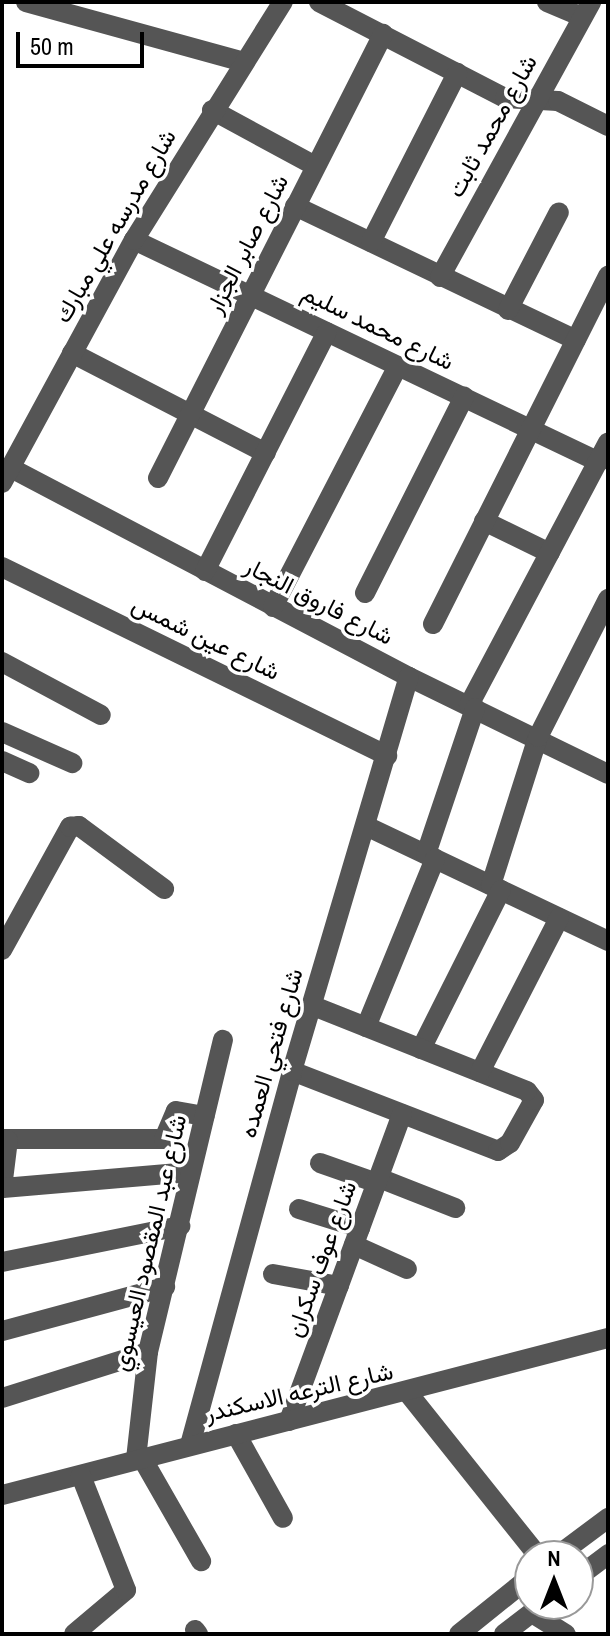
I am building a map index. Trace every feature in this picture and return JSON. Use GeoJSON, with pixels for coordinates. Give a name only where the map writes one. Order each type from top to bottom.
{"type":"FeatureCollection","features":[{"type":"Feature","properties":{"kind":"street"},"geometry":{"type":"LineString","coordinates":[[26,2],[244,62]]}},
{"type":"Feature","properties":{"kind":"street","name":"شارع مدرسه علي مبارك"},"geometry":{"type":"LineString","coordinates":[[6,475],[134,240],[212,110],[283,2]]}},
{"type":"Feature","properties":{"kind":"street"},"geometry":{"type":"LineString","coordinates":[[319,2],[505,98],[558,101],[608,126]]}},
{"type":"Feature","properties":{"kind":"street"},"geometry":{"type":"LineString","coordinates":[[547,2],[587,10]]}},
{"type":"Feature","properties":{"kind":"street","name":"شارع محمد ثابت"},"geometry":{"type":"LineString","coordinates":[[440,277],[535,98],[587,10]]}},
{"type":"Feature","properties":{"kind":"street","name":"شارع صابر الجزار"},"geometry":{"type":"LineString","coordinates":[[158,478],[383,34]]}},
{"type":"Feature","properties":{"kind":"street"},"geometry":{"type":"LineString","coordinates":[[371,242],[457,73]]}},
{"type":"Feature","properties":{"kind":"street"},"geometry":{"type":"LineString","coordinates":[[212,110],[315,166]]}},
{"type":"Feature","properties":{"kind":"street"},"geometry":{"type":"LineString","coordinates":[[295,206],[576,340]]}},
{"type":"Feature","properties":{"kind":"street"},"geometry":{"type":"LineString","coordinates":[[508,310],[559,212]]}},
{"type":"Feature","properties":{"kind":"street","name":"شارع محمد سليم"},"geometry":{"type":"LineString","coordinates":[[134,240],[599,462]]}},
{"type":"Feature","properties":{"kind":"street"},"geometry":{"type":"LineString","coordinates":[[433,624],[608,276]]}},
{"type":"Feature","properties":{"kind":"street"},"geometry":{"type":"LineString","coordinates":[[205,571],[327,332]]}},
{"type":"Feature","properties":{"kind":"street"},"geometry":{"type":"LineString","coordinates":[[72,353],[266,453]]}},
{"type":"Feature","properties":{"kind":"street"},"geometry":{"type":"LineString","coordinates":[[273,607],[398,366]]}},
{"type":"Feature","properties":{"kind":"street"},"geometry":{"type":"LineString","coordinates":[[365,593],[464,397]]}},
{"type":"Feature","properties":{"kind":"street"},"geometry":{"type":"LineString","coordinates":[[366,1027],[431,857],[472,707],[608,442]]}},
{"type":"Feature","properties":{"kind":"street","name":"شارع فاروق النجار"},"geometry":{"type":"LineString","coordinates":[[6,475],[205,571],[409,677],[538,737],[608,774]]}},
{"type":"Feature","properties":{"kind":"street"},"geometry":{"type":"LineString","coordinates":[[484,521],[550,553]]}},
{"type":"Feature","properties":{"kind":"street","name":"شارع عين شمس"},"geometry":{"type":"LineString","coordinates":[[2,567],[387,756]]}},
{"type":"Feature","properties":{"kind":"street"},"geometry":{"type":"LineString","coordinates":[[421,1049],[496,888],[538,737],[608,599]]}},
{"type":"Feature","properties":{"kind":"street"},"geometry":{"type":"LineString","coordinates":[[2,662],[101,715]]}},
{"type":"Feature","properties":{"kind":"street","name":"شارع فتحي العمده"},"geometry":{"type":"LineString","coordinates":[[190,1445],[292,1071],[409,677]]}},
{"type":"Feature","properties":{"kind":"street"},"geometry":{"type":"LineString","coordinates":[[2,732],[72,763]]}},
{"type":"Feature","properties":{"kind":"street"},"geometry":{"type":"LineString","coordinates":[[2,761],[29,773]]}},
{"type":"Feature","properties":{"kind":"street"},"geometry":{"type":"LineString","coordinates":[[2,950],[74,825],[164,889]]}},
{"type":"Feature","properties":{"kind":"street"},"geometry":{"type":"LineString","coordinates":[[366,826],[608,941]]}},
{"type":"Feature","properties":{"kind":"street"},"geometry":{"type":"LineString","coordinates":[[480,1072],[559,918]]}},
{"type":"Feature","properties":{"kind":"street"},"geometry":{"type":"LineString","coordinates":[[292,1071],[492,1150],[507,1147],[534,1098],[480,1072],[311,1005]]}},
{"type":"Feature","properties":{"kind":"street","name":"شارع عبد المقصود العيسوي"},"geometry":{"type":"LineString","coordinates":[[139,1458],[148,1352],[223,1040]]}},
{"type":"Feature","properties":{"kind":"street"},"geometry":{"type":"LineString","coordinates":[[190,1172],[2,1188],[5,1139],[161,1140],[168,1135],[176,1111],[205,1116]]}},
{"type":"Feature","properties":{"kind":"street","name":"شارع عوف سكران"},"geometry":{"type":"LineString","coordinates":[[289,1421],[402,1114]]}},
{"type":"Feature","properties":{"kind":"street"},"geometry":{"type":"LineString","coordinates":[[320,1163],[455,1208]]}},
{"type":"Feature","properties":{"kind":"street"},"geometry":{"type":"LineString","coordinates":[[299,1209],[357,1237],[407,1269]]}},
{"type":"Feature","properties":{"kind":"street"},"geometry":{"type":"LineString","coordinates":[[2,1262],[180,1226]]}},
{"type":"Feature","properties":{"kind":"street"},"geometry":{"type":"LineString","coordinates":[[273,1274],[339,1286]]}},
{"type":"Feature","properties":{"kind":"street"},"geometry":{"type":"LineString","coordinates":[[2,1331],[165,1287]]}},
{"type":"Feature","properties":{"kind":"street","name":"شارع الترعه الاسكندر"},"geometry":{"type":"LineString","coordinates":[[2,1495],[190,1445],[408,1393],[608,1338]]}},
{"type":"Feature","properties":{"kind":"street"},"geometry":{"type":"LineString","coordinates":[[2,1398],[148,1352]]}},
{"type":"Feature","properties":{"kind":"street"},"geometry":{"type":"LineString","coordinates":[[408,1393],[525,1540]]}},
{"type":"Feature","properties":{"kind":"street"},"geometry":{"type":"LineString","coordinates":[[236,1434],[283,1518]]}},
{"type":"Feature","properties":{"kind":"street"},"geometry":{"type":"LineString","coordinates":[[139,1458],[201,1561]]}},
{"type":"Feature","properties":{"kind":"street"},"geometry":{"type":"LineString","coordinates":[[74,1634],[118,1602],[126,1590],[81,1476]]}},
{"type":"Feature","properties":{"kind":"street"},"geometry":{"type":"LineString","coordinates":[[578,1540],[608,1518]]}},
{"type":"Feature","properties":{"kind":"street"},"geometry":{"type":"LineString","coordinates":[[459,1634],[514,1590]]}},
{"type":"Feature","properties":{"kind":"street"},"geometry":{"type":"LineString","coordinates":[[504,1634],[522,1620]]}},
{"type":"Feature","properties":{"kind":"street"},"geometry":{"type":"LineString","coordinates":[[551,1620],[566,1634]]}}]}
